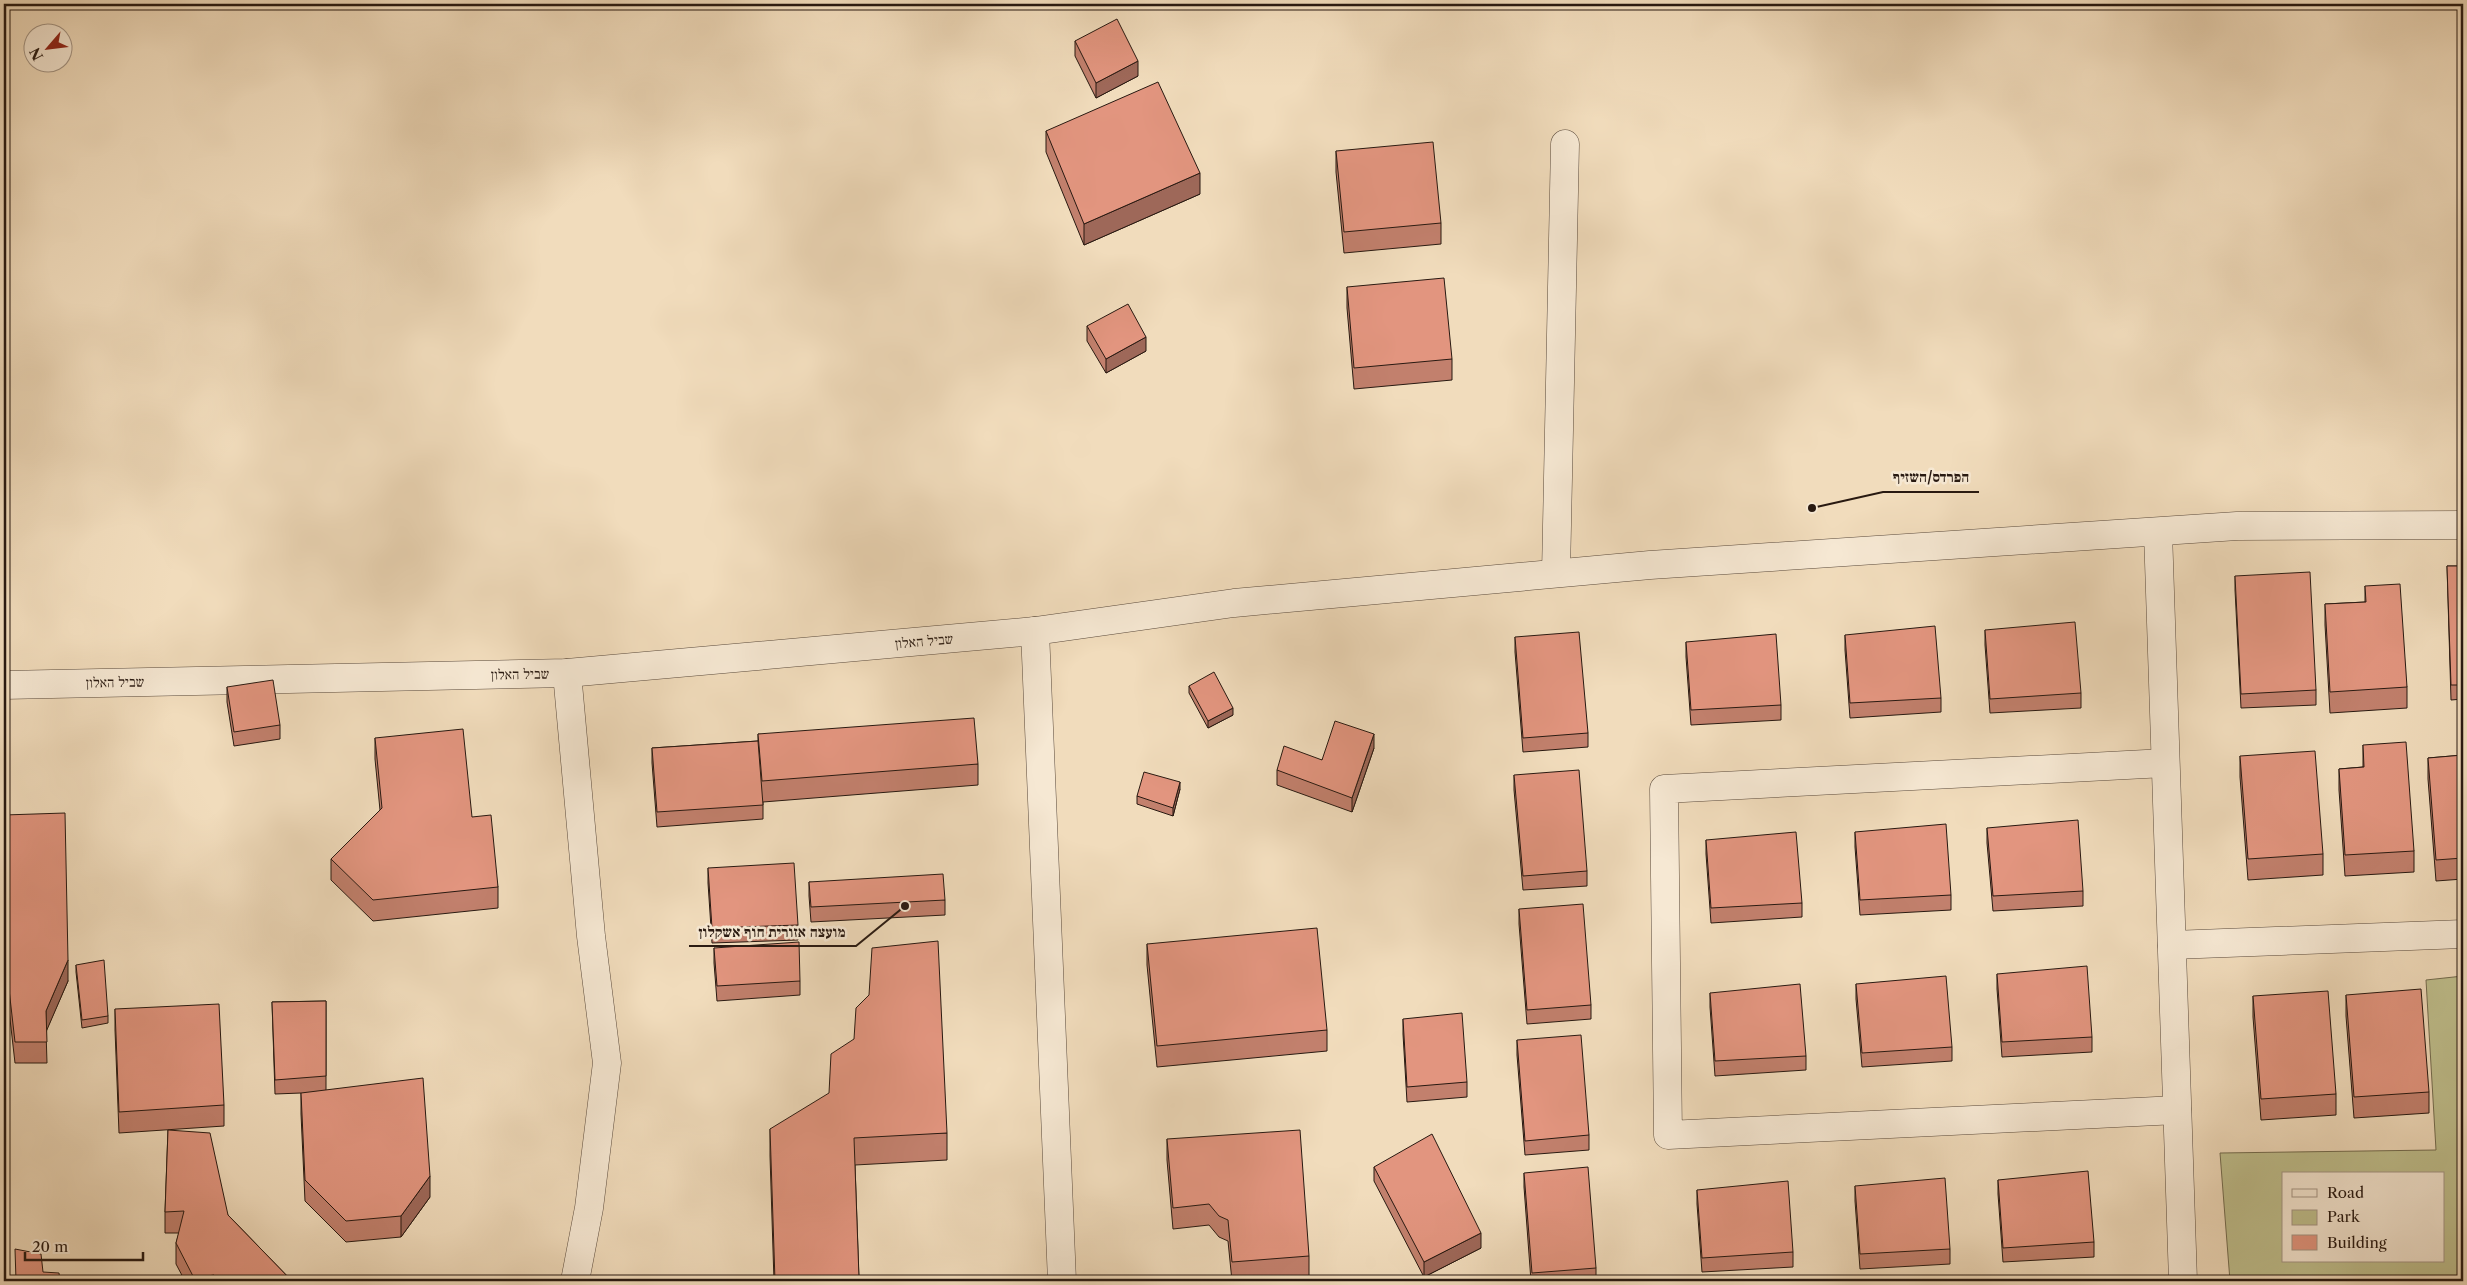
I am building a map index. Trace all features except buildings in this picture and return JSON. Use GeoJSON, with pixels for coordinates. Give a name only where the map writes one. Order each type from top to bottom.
{"type":"FeatureCollection","features":[{"type":"Feature","properties":{"kind":"street"},"geometry":{"type":"LineString","coordinates":[[1556,573],[1565,144]]}},
{"type":"Feature","properties":{"kind":"street","name":"שביל האלון"},"geometry":{"type":"LineString","coordinates":[[4,685],[567,673],[1035,631],[1234,603],[1650,565],[2237,526],[2463,525]]}},
{"type":"Feature","properties":{"kind":"street"},"geometry":{"type":"LineString","coordinates":[[2158,532],[2183,1281]]}},
{"type":"Feature","properties":{"kind":"street"},"geometry":{"type":"LineString","coordinates":[[1035,631],[1062,1281]]}},
{"type":"Feature","properties":{"kind":"street"},"geometry":{"type":"LineString","coordinates":[[567,673],[591,936],[607,1063],[589,1208],[575,1281]]}},
{"type":"Feature","properties":{"kind":"street"},"geometry":{"type":"LineString","coordinates":[[2165,763],[1664,789],[1668,1135],[2177,1110]]}},
{"type":"Feature","properties":{"kind":"street"},"geometry":{"type":"LineString","coordinates":[[2172,945],[2463,934]]}},
{"type":"Feature","properties":{"kind":"green space"},"geometry":{"type":"Polygon","coordinates":[[[2463,976],[2463,1281],[2230,1281],[2220,1153],[2436,1150],[2426,980],[2463,976]]]}},
{"type":"Feature","properties":{"kind":"place","name":"הפרדס/השזיף"},"geometry":{"type":"Point","coordinates":[1812,508]}},
{"type":"Feature","properties":{"kind":"place","name":"מועצה אזורית חוף אשקלון"},"geometry":{"type":"Point","coordinates":[905,906]}}]}
